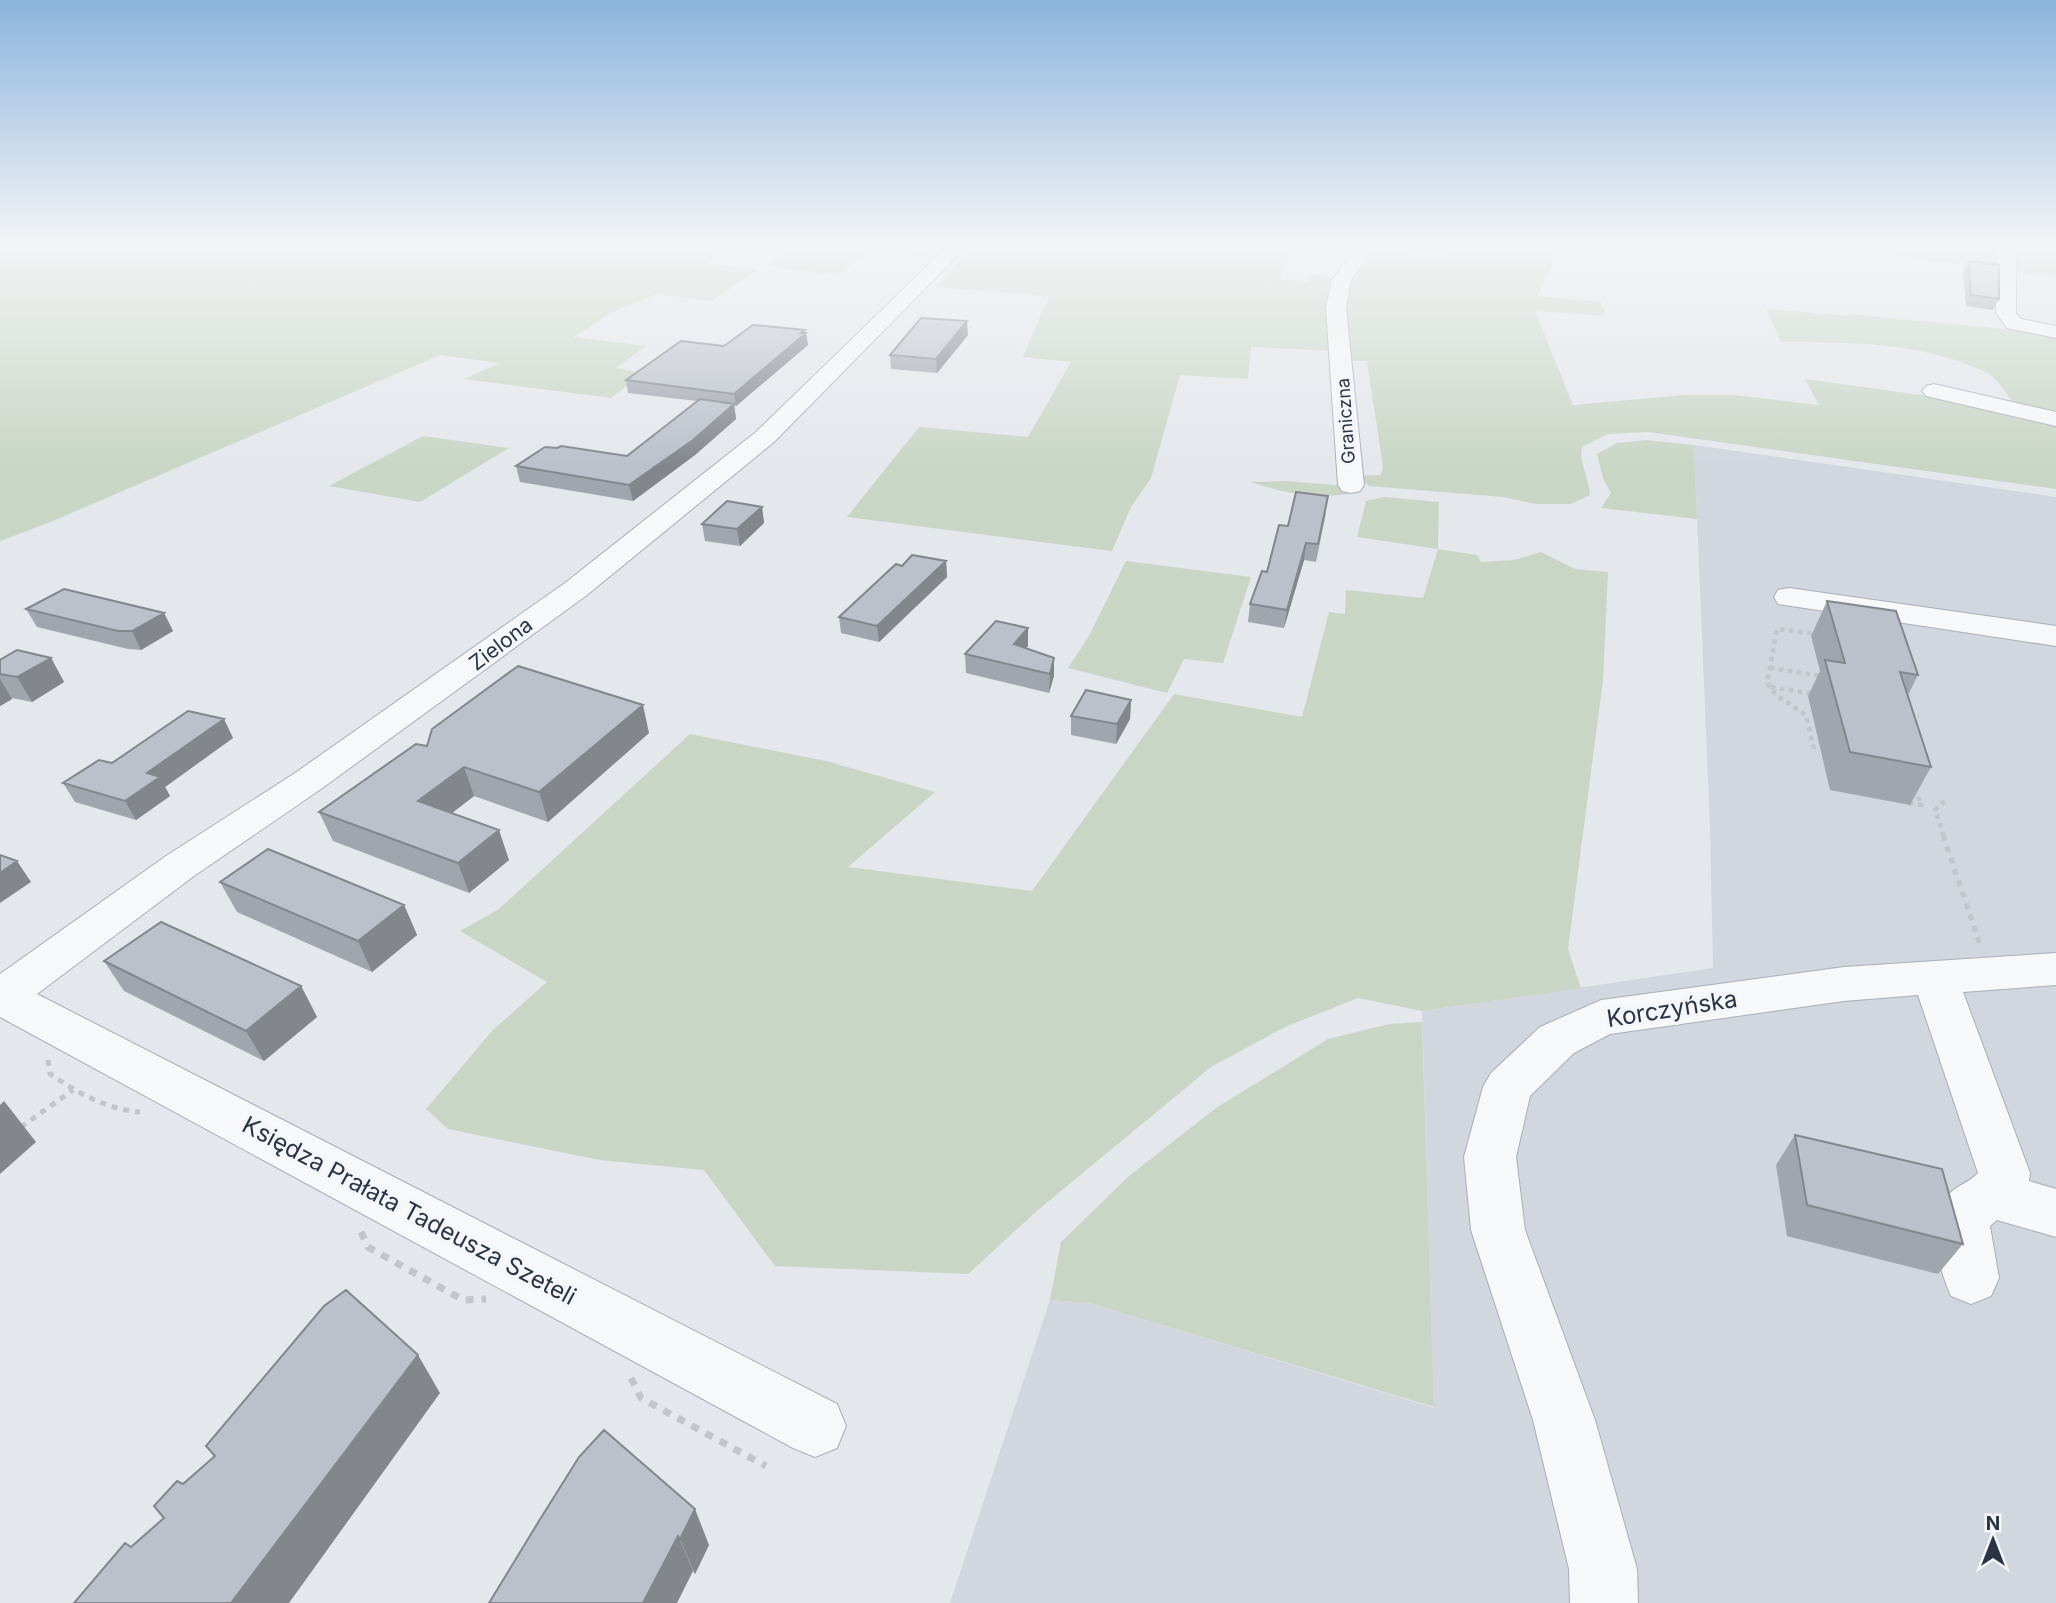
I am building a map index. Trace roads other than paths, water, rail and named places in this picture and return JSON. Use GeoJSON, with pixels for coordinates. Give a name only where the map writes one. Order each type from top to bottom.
{"type":"FeatureCollection","features":[{"type":"Feature","properties":{"kind":"street","name":"Zielona"},"geometry":{"type":"LineString","coordinates":[[1,997],[180,866],[308,781],[576,589],[765,438],[887,317]]}},
{"type":"Feature","properties":{"kind":"street","name":"Graniczna"},"geometry":{"type":"LineString","coordinates":[[1337,317],[1350,485]]}},
{"type":"Feature","properties":{"kind":"street"},"geometry":{"type":"LineString","coordinates":[[2009,317],[2014,324],[2056,332]]}},
{"type":"Feature","properties":{"kind":"street"},"geometry":{"type":"LineString","coordinates":[[1934,391],[2056,419]]}},
{"type":"Feature","properties":{"kind":"street"},"geometry":{"type":"LineString","coordinates":[[1789,597],[2056,636]]}},
{"type":"Feature","properties":{"kind":"street","name":"Korczyńska"},"geometry":{"type":"LineString","coordinates":[[1604,1603],[1603,1569],[1564,1420],[1498,1230],[1490,1157],[1508,1087],[1557,1040],[1601,1018],[1844,984],[2056,969]]}},
{"type":"Feature","properties":{"kind":"street"},"geometry":{"type":"LineString","coordinates":[[1935,978],[2004,1172],[2002,1187],[2015,1203],[2056,1213]]}},
{"type":"Feature","properties":{"kind":"street","name":"Księdza Prałata Tadeusza Szeteli"},"geometry":{"type":"LineString","coordinates":[[1,997],[815,1426]]}},
{"type":"Feature","properties":{"kind":"street"},"geometry":{"type":"LineString","coordinates":[[1971,1278],[1962,1223],[1969,1210],[2002,1187]]}}]}
